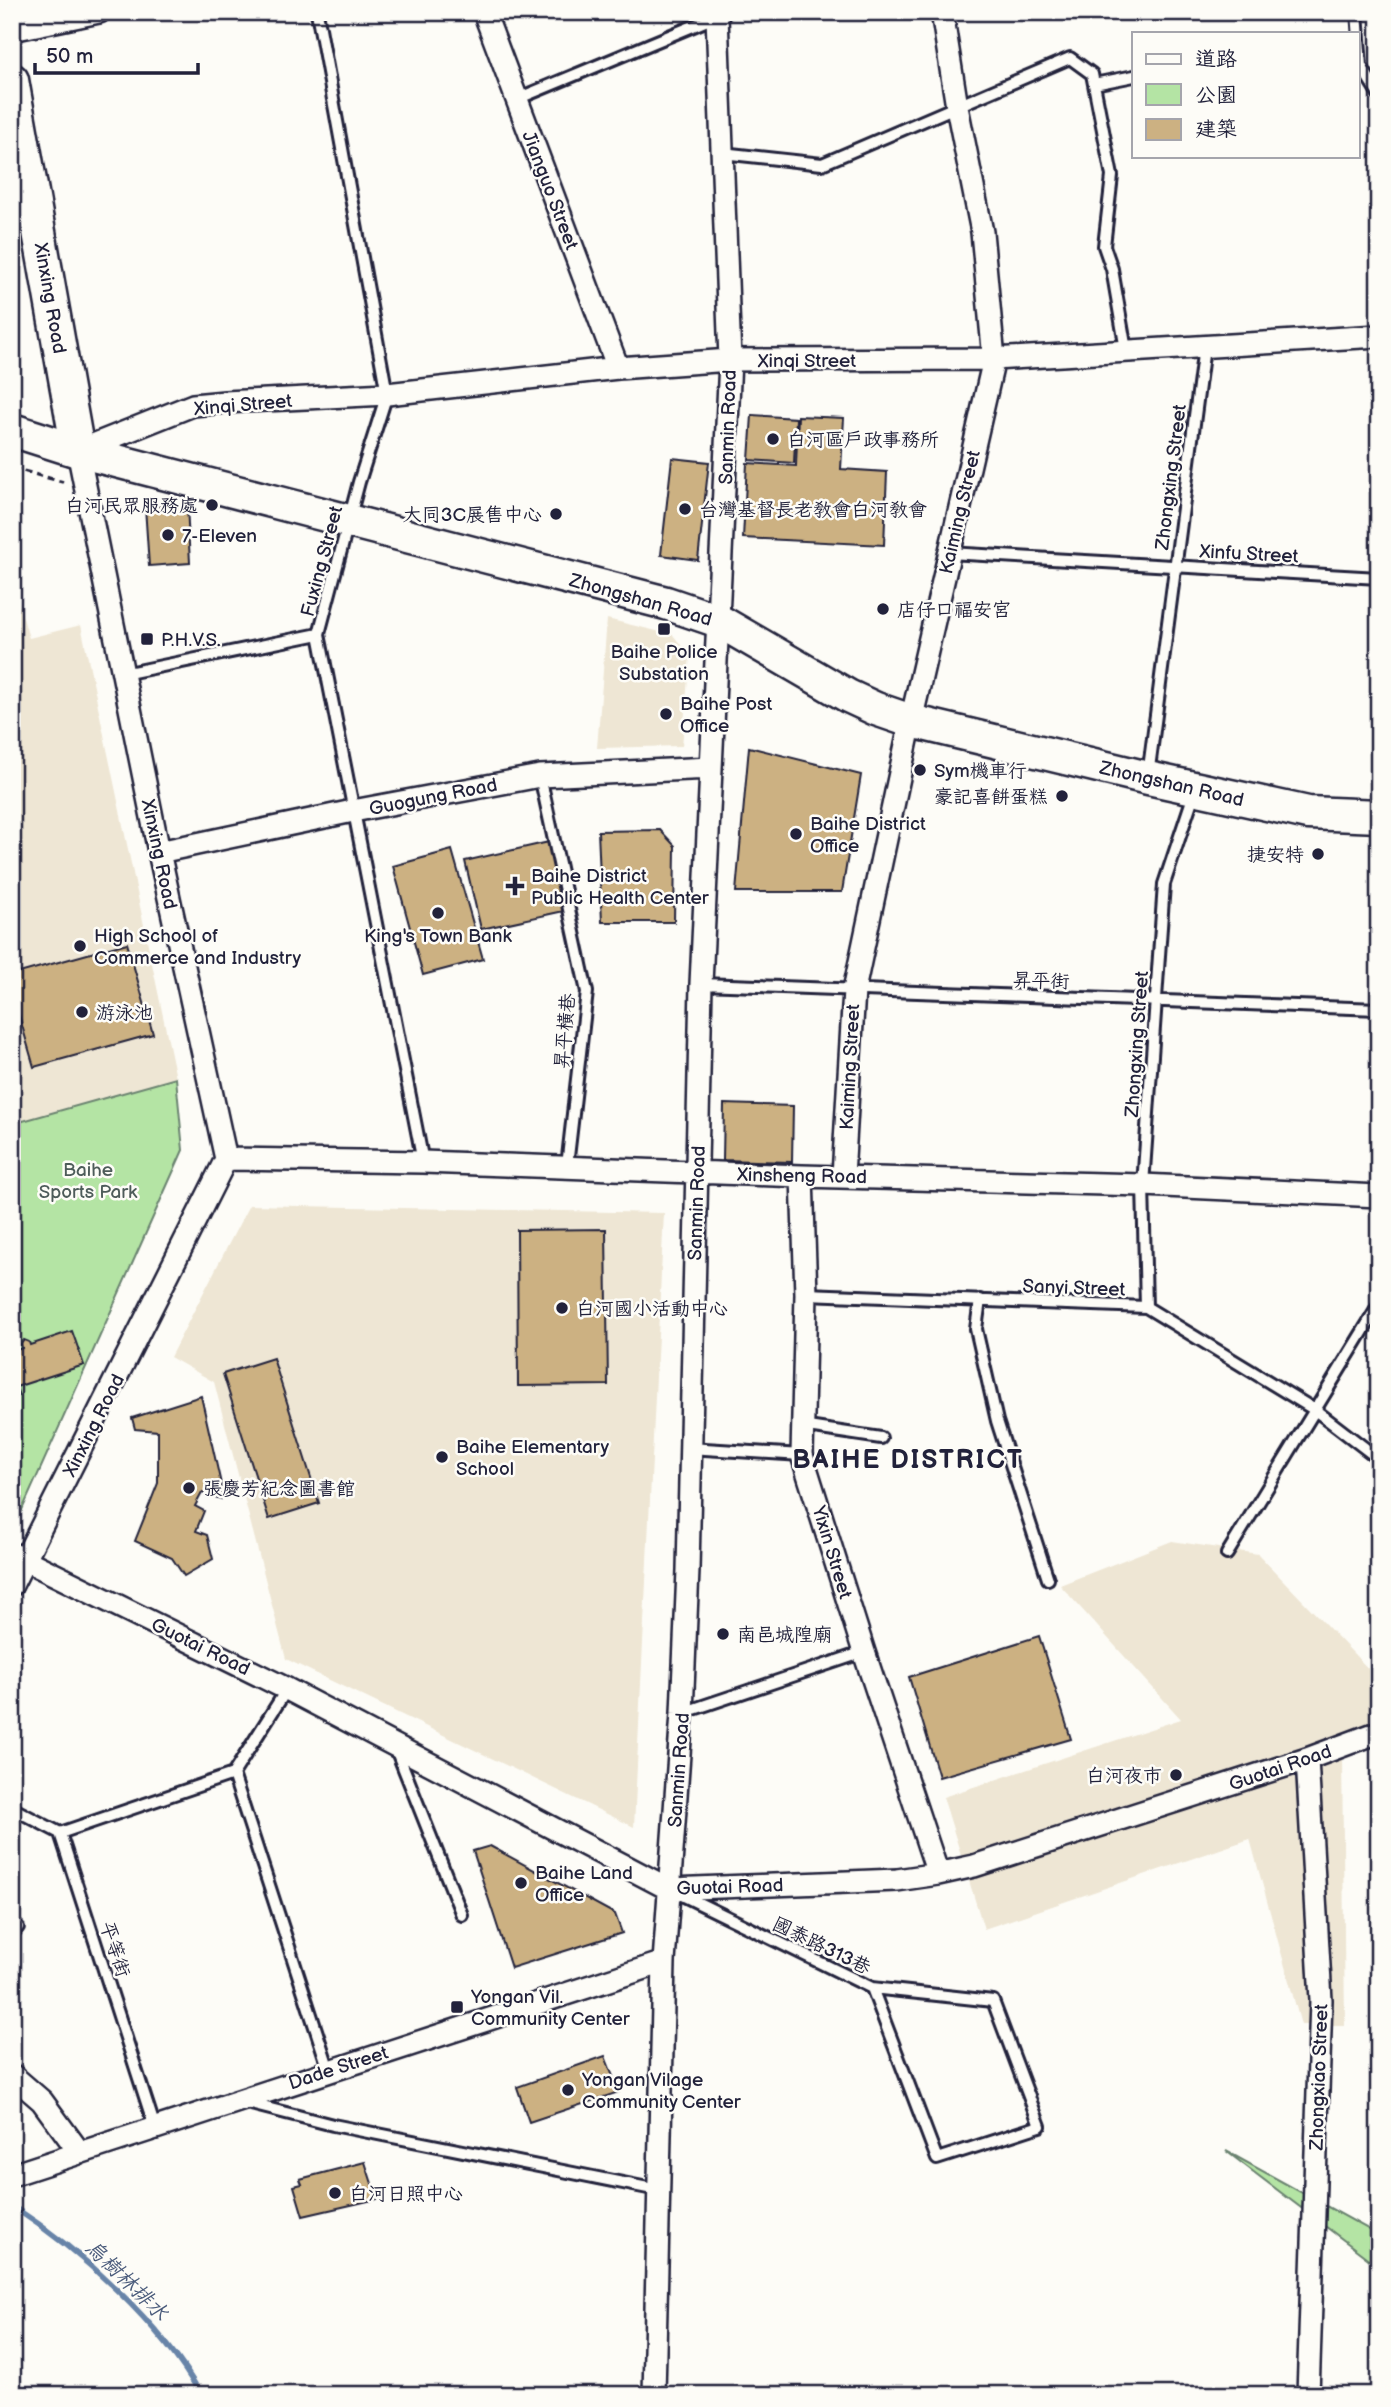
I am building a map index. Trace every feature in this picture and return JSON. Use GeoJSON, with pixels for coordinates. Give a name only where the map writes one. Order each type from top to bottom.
{"type":"FeatureCollection","features":[{"type":"Feature","properties":{"kind":"street"},"geometry":{"type":"LineString","coordinates":[[12,30],[99,12]]}},
{"type":"Feature","properties":{"kind":"street","name":"Jianguo Street"},"geometry":{"type":"LineString","coordinates":[[485,12],[618,368]]}},
{"type":"Feature","properties":{"kind":"street","name":"Kaiming Street"},"geometry":{"type":"LineString","coordinates":[[843,1176],[854,990],[911,721],[994,359],[982,232],[957,107],[943,12]]}},
{"type":"Feature","properties":{"kind":"street","name":"Sanmin Road"},"geometry":{"type":"LineString","coordinates":[[654,2395],[664,1962],[682,1713],[688,1570],[701,984],[730,360],[719,14]]}},
{"type":"Feature","properties":{"kind":"street","name":"Xinxing Road"},"geometry":{"type":"LineString","coordinates":[[12,80],[78,451],[159,852],[226,1159],[19,1557],[12,1585]]}},
{"type":"Feature","properties":{"kind":"street","name":"Xinqi Street"},"geometry":{"type":"LineString","coordinates":[[78,451],[193,405],[387,394],[618,368],[730,360],[994,359],[1379,336]]}},
{"type":"Feature","properties":{"kind":"street","name":"Zhongshan Road"},"geometry":{"type":"LineString","coordinates":[[12,430],[78,451],[666,603],[719,621],[848,696],[911,721],[1308,813],[1379,816]]}},
{"type":"Feature","properties":{"kind":"street","name":"Guogung Road"},"geometry":{"type":"LineString","coordinates":[[159,852],[353,811],[540,776],[711,768]]}},
{"type":"Feature","properties":{"kind":"street","name":"Xinsheng Road"},"geometry":{"type":"LineString","coordinates":[[226,1159],[567,1166],[802,1176],[1143,1185],[1379,1196]]}},
{"type":"Feature","properties":{"kind":"street","name":"Yixin Street"},"geometry":{"type":"LineString","coordinates":[[802,1176],[806,1294],[802,1455],[938,1874]]}},
{"type":"Feature","properties":{"kind":"street","name":"Guotai Road"},"geometry":{"type":"LineString","coordinates":[[19,1557],[287,1689],[669,1889],[897,1880],[975,1866],[1307,1759],[1379,1732]]}},
{"type":"Feature","properties":{"kind":"street","name":"Zhongxiao Street"},"geometry":{"type":"LineString","coordinates":[[1307,1759],[1321,2000],[1308,2395]]}},
{"type":"Feature","properties":{"kind":"street","name":"Dade Street"},"geometry":{"type":"LineString","coordinates":[[12,2175],[664,1962]]}},
{"type":"Feature","properties":{"kind":"street"},"geometry":{"type":"LineString","coordinates":[[12,2075],[42,2101],[80,2152]]}},
{"type":"Feature","properties":{"kind":"lane","name":"Fuxing Street"},"geometry":{"type":"LineString","coordinates":[[317,12],[387,394],[359,482],[319,634],[424,1162]]}},
{"type":"Feature","properties":{"kind":"lane"},"geometry":{"type":"LineString","coordinates":[[1357,12],[1358,32]]}},
{"type":"Feature","properties":{"kind":"lane"},"geometry":{"type":"LineString","coordinates":[[517,99],[719,14]]}},
{"type":"Feature","properties":{"kind":"lane"},"geometry":{"type":"LineString","coordinates":[[1360,52],[1361,66],[1379,95]]}},
{"type":"Feature","properties":{"kind":"lane"},"geometry":{"type":"LineString","coordinates":[[722,153],[822,164],[1070,58],[1092,74],[1112,176],[1104,246],[1112,269],[1126,351]]}},
{"type":"Feature","properties":{"kind":"lane"},"geometry":{"type":"LineString","coordinates":[[1094,84],[1132,76]]}},
{"type":"Feature","properties":{"kind":"lane","name":"Zhongxing Street"},"geometry":{"type":"LineString","coordinates":[[1148,778],[1204,348]]}},
{"type":"Feature","properties":{"kind":"lane","name":"Xinfu Street"},"geometry":{"type":"LineString","coordinates":[[949,554],[1379,578]]}},
{"type":"Feature","properties":{"kind":"lane"},"geometry":{"type":"LineString","coordinates":[[123,674],[319,634]]}},
{"type":"Feature","properties":{"kind":"lane","name":"昇平橫巷"},"geometry":{"type":"LineString","coordinates":[[540,776],[587,992],[567,1166]]}},
{"type":"Feature","properties":{"kind":"lane","name":"Zhongxing Street"},"geometry":{"type":"LineString","coordinates":[[1146,1307],[1143,1185],[1164,884],[1196,789]]}},
{"type":"Feature","properties":{"kind":"lane","name":"昇平街"},"geometry":{"type":"LineString","coordinates":[[701,984],[1379,1009]]}},
{"type":"Feature","properties":{"kind":"lane","name":"Sanyi Street"},"geometry":{"type":"LineString","coordinates":[[806,1294],[1146,1307],[1315,1410],[1379,1459]]}},
{"type":"Feature","properties":{"kind":"lane"},"geometry":{"type":"LineString","coordinates":[[980,1300],[976,1329],[997,1421],[1048,1579]]}},
{"type":"Feature","properties":{"kind":"lane"},"geometry":{"type":"LineString","coordinates":[[1227,1554],[1379,1305]]}},
{"type":"Feature","properties":{"kind":"lane"},"geometry":{"type":"LineString","coordinates":[[801,1426],[881,1438]]}},
{"type":"Feature","properties":{"kind":"lane"},"geometry":{"type":"LineString","coordinates":[[689,1448],[802,1455]]}},
{"type":"Feature","properties":{"kind":"lane"},"geometry":{"type":"LineString","coordinates":[[682,1713],[864,1652]]}},
{"type":"Feature","properties":{"kind":"lane"},"geometry":{"type":"LineString","coordinates":[[12,1808],[60,1833],[233,1774],[287,1689]]}},
{"type":"Feature","properties":{"kind":"lane"},"geometry":{"type":"LineString","coordinates":[[395,1746],[463,1915]]}},
{"type":"Feature","properties":{"kind":"lane"},"geometry":{"type":"LineString","coordinates":[[233,1774],[330,2070]]}},
{"type":"Feature","properties":{"kind":"lane","name":"平等街"},"geometry":{"type":"LineString","coordinates":[[60,1833],[155,2128]]}},
{"type":"Feature","properties":{"kind":"lane","name":"國泰路313巷"},"geometry":{"type":"LineString","coordinates":[[669,1889],[872,1988],[993,2001],[1040,2126],[937,2159],[872,1988]]}},
{"type":"Feature","properties":{"kind":"lane"},"geometry":{"type":"LineString","coordinates":[[238,2100],[333,2125],[658,2190]]}},
{"type":"Feature","properties":{"kind":"path"},"geometry":{"type":"LineString","coordinates":[[12,468],[86,488]]}},
{"type":"Feature","properties":{"kind":"shaded area","name":"High School of Commerce and Industry"},"geometry":{"type":"Polygon","coordinates":[[[12,581],[29,638],[81,625],[176,1078],[12,1124],[12,581]]]}},
{"type":"Feature","properties":{"kind":"shaded area"},"geometry":{"type":"Polygon","coordinates":[[[607,619],[673,635],[690,656],[682,746],[597,748],[607,619]]]}},
{"type":"Feature","properties":{"kind":"shaded area","name":"Baihe Elementary School"},"geometry":{"type":"Polygon","coordinates":[[[249,1205],[664,1213],[634,1827],[286,1659],[214,1382],[170,1357],[249,1205]]]}},
{"type":"Feature","properties":{"kind":"shaded area","name":"白河夜市"},"geometry":{"type":"Polygon","coordinates":[[[1172,1541],[1258,1554],[1379,1680],[1379,1739],[1342,1753],[1345,2025],[1301,2025],[1250,1839],[984,1929],[943,1797],[1181,1719],[1060,1585],[1172,1541]]]}},
{"type":"Feature","properties":{"kind":"green space","name":"Baihe Sports Park"},"geometry":{"type":"Polygon","coordinates":[[[176,1078],[183,1150],[18,1519],[12,1516],[12,1124],[176,1078]]]}},
{"type":"Feature","properties":{"kind":"green space"},"geometry":{"type":"Polygon","coordinates":[[[1226,2151],[1379,2235],[1379,2267],[1226,2151]]]}},
{"type":"Feature","properties":{"kind":"building","name":"白河區戶政事務所"},"geometry":{"type":"Polygon","coordinates":[[[752,415],[796,418],[794,463],[749,460],[752,415]]]}},
{"type":"Feature","properties":{"kind":"building"},"geometry":{"type":"Polygon","coordinates":[[[798,416],[844,418],[841,469],[887,472],[884,545],[743,538],[747,463],[796,466],[798,416]]]}},
{"type":"Feature","properties":{"kind":"building","name":"台灣基督長老教會白河教會"},"geometry":{"type":"Polygon","coordinates":[[[672,458],[709,462],[698,560],[661,555],[672,458]]]}},
{"type":"Feature","properties":{"kind":"building","name":"7-Eleven"},"geometry":{"type":"Polygon","coordinates":[[[187,505],[190,563],[149,566],[145,507],[187,505]]]}},
{"type":"Feature","properties":{"kind":"building","name":"Baihe District Office"},"geometry":{"type":"Polygon","coordinates":[[[749,747],[861,775],[842,892],[736,892],[749,747]]]}},
{"type":"Feature","properties":{"kind":"building"},"geometry":{"type":"Polygon","coordinates":[[[660,830],[675,846],[674,922],[602,922],[598,831],[660,830]]]}},
{"type":"Feature","properties":{"kind":"building","name":"Baihe District Public Health Center"},"geometry":{"type":"Polygon","coordinates":[[[549,842],[564,911],[481,929],[465,861],[549,842]]]}},
{"type":"Feature","properties":{"kind":"building","name":"King's Town Bank"},"geometry":{"type":"Polygon","coordinates":[[[452,850],[483,959],[423,975],[393,866],[452,850]]]}},
{"type":"Feature","properties":{"kind":"building"},"geometry":{"type":"Polygon","coordinates":[[[1374,859],[1379,859],[1379,904],[1377,904],[1374,859]]]}},
{"type":"Feature","properties":{"kind":"building","name":"游泳池"},"geometry":{"type":"Polygon","coordinates":[[[127,943],[153,1034],[34,1067],[12,991],[12,975],[127,943]]]}},
{"type":"Feature","properties":{"kind":"building"},"geometry":{"type":"Polygon","coordinates":[[[724,1104],[793,1106],[792,1162],[723,1160],[724,1104]]]}},
{"type":"Feature","properties":{"kind":"building","name":"白河國小活動中心"},"geometry":{"type":"Polygon","coordinates":[[[606,1229],[608,1385],[518,1386],[517,1230],[606,1229]]]}},
{"type":"Feature","properties":{"kind":"building"},"geometry":{"type":"Polygon","coordinates":[[[72,1331],[84,1365],[16,1387],[19,1396],[12,1398],[12,1352],[22,1348],[24,1340],[30,1345],[72,1331]]]}},
{"type":"Feature","properties":{"kind":"building"},"geometry":{"type":"Polygon","coordinates":[[[273,1358],[319,1503],[269,1519],[223,1374],[273,1358]]]}},
{"type":"Feature","properties":{"kind":"building","name":"張慶芳紀念圖書館"},"geometry":{"type":"Polygon","coordinates":[[[201,1396],[221,1484],[221,1499],[202,1493],[195,1506],[204,1511],[196,1531],[207,1535],[213,1559],[184,1576],[172,1558],[135,1541],[158,1483],[158,1431],[135,1429],[132,1418],[201,1396]]]}},
{"type":"Feature","properties":{"kind":"building"},"geometry":{"type":"Polygon","coordinates":[[[1039,1636],[1071,1739],[939,1777],[909,1677],[1039,1636]]]}},
{"type":"Feature","properties":{"kind":"building","name":"Baihe Land Office"},"geometry":{"type":"Polygon","coordinates":[[[490,1846],[615,1914],[622,1933],[511,1968],[473,1851],[490,1846]]]}},
{"type":"Feature","properties":{"kind":"building","name":"Yongan Vilage Community Center"},"geometry":{"type":"Polygon","coordinates":[[[605,2056],[619,2092],[529,2122],[517,2087],[605,2056]]]}},
{"type":"Feature","properties":{"kind":"building","name":"白河日照中心"},"geometry":{"type":"Polygon","coordinates":[[[365,2162],[377,2199],[303,2216],[294,2186],[302,2184],[300,2179],[365,2162]]]}},
{"type":"Feature","properties":{"kind":"waterway","name":"烏樹林排水"},"geometry":{"type":"LineString","coordinates":[[12,2206],[65,2244],[117,2290],[165,2342],[201,2395]]}},
{"type":"Feature","properties":{"kind":"place","name":"白河區戶政事務所"},"geometry":{"type":"Point","coordinates":[773,439]}},
{"type":"Feature","properties":{"kind":"place","name":"白河民眾服務處"},"geometry":{"type":"Point","coordinates":[212,505]}},
{"type":"Feature","properties":{"kind":"place","name":"台灣基督長老教會白河教會"},"geometry":{"type":"Point","coordinates":[685,509]}},
{"type":"Feature","properties":{"kind":"place","name":"大同3C展售中心"},"geometry":{"type":"Point","coordinates":[556,514]}},
{"type":"Feature","properties":{"kind":"place","name":"7-Eleven"},"geometry":{"type":"Point","coordinates":[168,535]}},
{"type":"Feature","properties":{"kind":"place","name":"店仔口福安宮"},"geometry":{"type":"Point","coordinates":[883,609]}},
{"type":"Feature","properties":{"kind":"place","name":"Baihe Police Substation"},"geometry":{"type":"Point","coordinates":[664,629]}},
{"type":"Feature","properties":{"kind":"place","name":"P.H.V.S."},"geometry":{"type":"Point","coordinates":[147,639]}},
{"type":"Feature","properties":{"kind":"place","name":"Baihe Post Office"},"geometry":{"type":"Point","coordinates":[666,714]}},
{"type":"Feature","properties":{"kind":"place","name":"Sym機車行"},"geometry":{"type":"Point","coordinates":[920,770]}},
{"type":"Feature","properties":{"kind":"place","name":"豪記喜餅蛋糕"},"geometry":{"type":"Point","coordinates":[1062,796]}},
{"type":"Feature","properties":{"kind":"place","name":"Baihe District Office"},"geometry":{"type":"Point","coordinates":[796,834]}},
{"type":"Feature","properties":{"kind":"place","name":"捷安特"},"geometry":{"type":"Point","coordinates":[1318,854]}},
{"type":"Feature","properties":{"kind":"place","name":"Baihe District Public Health Center"},"geometry":{"type":"Point","coordinates":[515,886]}},
{"type":"Feature","properties":{"kind":"place","name":"King's Town Bank"},"geometry":{"type":"Point","coordinates":[438,913]}},
{"type":"Feature","properties":{"kind":"place","name":"High School of Commerce and Industry"},"geometry":{"type":"Point","coordinates":[80,946]}},
{"type":"Feature","properties":{"kind":"place","name":"游泳池"},"geometry":{"type":"Point","coordinates":[82,1012]}},
{"type":"Feature","properties":{"kind":"place","name":"白河國小活動中心"},"geometry":{"type":"Point","coordinates":[562,1308]}},
{"type":"Feature","properties":{"kind":"place","name":"Baihe Elementary School"},"geometry":{"type":"Point","coordinates":[442,1457]}},
{"type":"Feature","properties":{"kind":"place","name":"張慶芳紀念圖書館"},"geometry":{"type":"Point","coordinates":[189,1488]}},
{"type":"Feature","properties":{"kind":"place","name":"南邑城隍廟"},"geometry":{"type":"Point","coordinates":[723,1634]}},
{"type":"Feature","properties":{"kind":"place","name":"白河夜市"},"geometry":{"type":"Point","coordinates":[1176,1775]}},
{"type":"Feature","properties":{"kind":"place","name":"Baihe Land Office"},"geometry":{"type":"Point","coordinates":[521,1883]}},
{"type":"Feature","properties":{"kind":"place","name":"Yongan Vil. Community Center"},"geometry":{"type":"Point","coordinates":[457,2007]}},
{"type":"Feature","properties":{"kind":"place","name":"Yongan Vilage Community Center"},"geometry":{"type":"Point","coordinates":[568,2090]}},
{"type":"Feature","properties":{"kind":"place","name":"白河日照中心"},"geometry":{"type":"Point","coordinates":[335,2193]}},
{"type":"Feature","properties":{"kind":"district","name":"BAIHE DISTRICT"},"geometry":{"type":"Point","coordinates":[908,1459]}}]}
